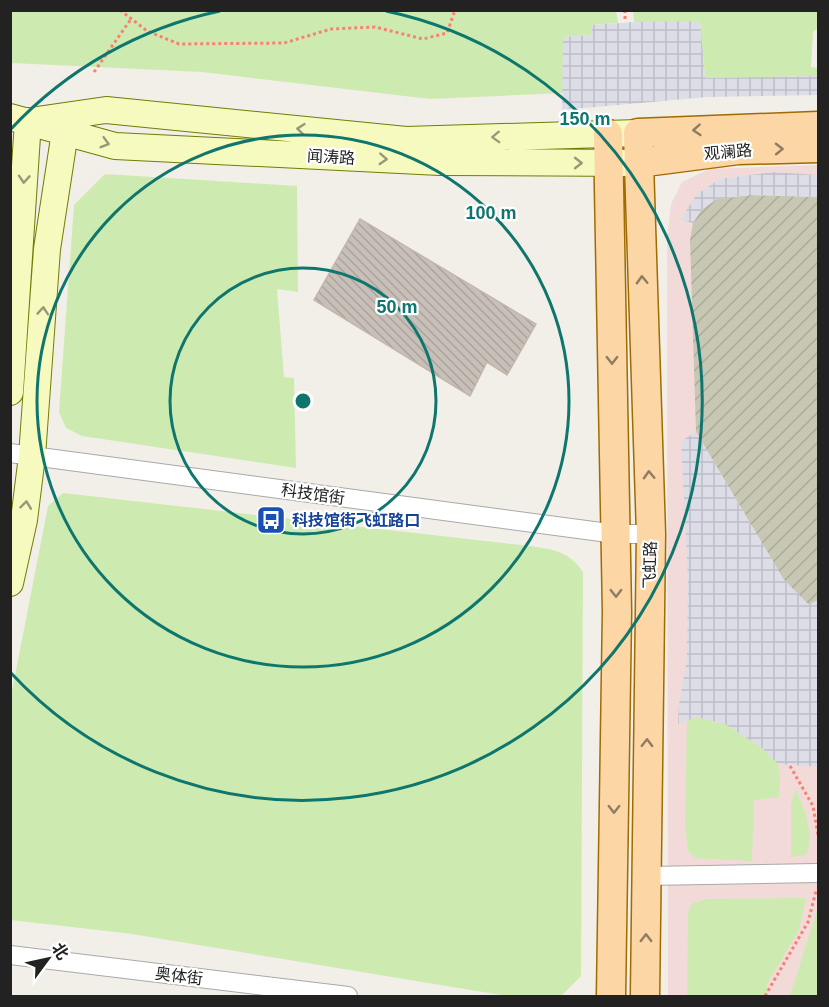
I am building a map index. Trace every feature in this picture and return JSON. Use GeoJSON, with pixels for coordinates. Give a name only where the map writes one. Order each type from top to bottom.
{"type":"FeatureCollection","features":[{"type":"Feature","properties":{"kind":"main road","name":"闻涛路"},"geometry":{"type":"LineString","coordinates":[[19,119],[106,110],[406,140],[638,133]]}},
{"type":"Feature","properties":{"kind":"main road","name":"闻涛路"},"geometry":{"type":"LineString","coordinates":[[19,119],[115,146],[441,162],[638,163]]}},
{"type":"Feature","properties":{"kind":"main road"},"geometry":{"type":"LineString","coordinates":[[10,392],[19,119]]}},
{"type":"Feature","properties":{"kind":"main road","name":"观澜路"},"geometry":{"type":"LineString","coordinates":[[638,133],[819,126]]}},
{"type":"Feature","properties":{"kind":"main road"},"geometry":{"type":"LineString","coordinates":[[10,583],[24,520],[21,454],[47,249],[66,132]]}},
{"type":"Feature","properties":{"kind":"main road","name":"飞虹路"},"geometry":{"type":"LineString","coordinates":[[638,133],[651,534],[645,996]]}},
{"type":"Feature","properties":{"kind":"main road","name":"飞虹路"},"geometry":{"type":"LineString","coordinates":[[608,134],[616,534],[611,996]]}},
{"type":"Feature","properties":{"kind":"main road","name":"观澜路"},"geometry":{"type":"LineString","coordinates":[[638,163],[738,150],[819,148]]}},
{"type":"Feature","properties":{"kind":"street","name":"科技馆街"},"geometry":{"type":"LineString","coordinates":[[21,454],[616,534],[651,534]]}},
{"type":"Feature","properties":{"kind":"street"},"geometry":{"type":"LineString","coordinates":[[646,876],[819,873]]}},
{"type":"Feature","properties":{"kind":"street","name":"奥体街"},"geometry":{"type":"LineString","coordinates":[[10,955],[348,996]]}},
{"type":"Feature","properties":{"kind":"path"},"geometry":{"type":"LineString","coordinates":[[120,10],[147,31],[179,44],[284,43],[331,29],[375,27],[423,39],[447,33],[455,10]]}},
{"type":"Feature","properties":{"kind":"path"},"geometry":{"type":"LineString","coordinates":[[624,10],[626,22]]}},
{"type":"Feature","properties":{"kind":"path"},"geometry":{"type":"LineString","coordinates":[[94,72],[131,19]]}},
{"type":"Feature","properties":{"kind":"path"},"geometry":{"type":"LineString","coordinates":[[790,766],[813,806],[819,836]]}},
{"type":"Feature","properties":{"kind":"path"},"geometry":{"type":"LineString","coordinates":[[765,996],[808,922],[819,884]]}},
{"type":"Feature","properties":{"kind":"shaded area"},"geometry":{"type":"Polygon","coordinates":[[[700,21],[705,78],[818,76],[818,95],[708,97],[562,110],[563,37],[591,35],[592,25],[700,21]]]}},
{"type":"Feature","properties":{"kind":"shaded area"},"geometry":{"type":"Polygon","coordinates":[[[818,165],[818,996],[668,996],[667,239],[671,204],[682,182],[710,169],[818,165]]]}},
{"type":"Feature","properties":{"kind":"shaded area"},"geometry":{"type":"Polygon","coordinates":[[[773,172],[818,175],[818,197],[751,195],[717,199],[701,210],[693,223],[681,220],[696,195],[720,179],[773,172]]]}},
{"type":"Feature","properties":{"kind":"shaded area"},"geometry":{"type":"Polygon","coordinates":[[[751,195],[818,197],[818,600],[809,605],[784,580],[696,432],[690,240],[693,223],[701,210],[717,199],[751,195]]]}},
{"type":"Feature","properties":{"kind":"shaded area"},"geometry":{"type":"Polygon","coordinates":[[[696,432],[784,580],[809,605],[818,600],[818,767],[778,764],[761,747],[725,724],[697,717],[678,724],[687,659],[688,580],[681,441],[696,432]]]}},
{"type":"Feature","properties":{"kind":"green space"},"geometry":{"type":"Polygon","coordinates":[[[616,10],[618,23],[592,25],[591,35],[563,37],[563,93],[430,99],[202,72],[11,63],[10,11],[616,10]]]}},
{"type":"Feature","properties":{"kind":"green space"},"geometry":{"type":"Polygon","coordinates":[[[633,11],[818,11],[818,28],[813,32],[811,67],[818,68],[818,76],[705,78],[700,22],[634,22],[633,11]]]}},
{"type":"Feature","properties":{"kind":"green space"},"geometry":{"type":"Polygon","coordinates":[[[105,174],[297,186],[298,292],[277,289],[284,377],[294,378],[296,468],[82,436],[66,428],[59,412],[74,205],[105,174]]]}},
{"type":"Feature","properties":{"kind":"green space"},"geometry":{"type":"Polygon","coordinates":[[[63,493],[529,546],[559,552],[578,565],[583,572],[581,976],[561,996],[507,996],[132,934],[11,920],[11,696],[48,506],[63,493]]]}},
{"type":"Feature","properties":{"kind":"green space"},"geometry":{"type":"Polygon","coordinates":[[[697,717],[725,724],[761,747],[778,764],[779,797],[754,800],[752,861],[695,858],[688,851],[685,825],[687,721],[697,717]]]}},
{"type":"Feature","properties":{"kind":"green space"},"geometry":{"type":"Polygon","coordinates":[[[795,790],[805,813],[809,831],[809,848],[806,855],[791,857],[791,804],[795,790]]]}},
{"type":"Feature","properties":{"kind":"green space"},"geometry":{"type":"Polygon","coordinates":[[[806,898],[799,930],[767,984],[768,996],[687,996],[688,914],[691,904],[707,899],[806,898]]]}},
{"type":"Feature","properties":{"kind":"green space"},"geometry":{"type":"Polygon","coordinates":[[[818,908],[818,996],[790,996],[818,908]]]}},
{"type":"Feature","properties":{"kind":"building"},"geometry":{"type":"Polygon","coordinates":[[[360,219],[536,324],[507,375],[487,362],[470,396],[314,300],[360,219]]]}},
{"type":"Feature","properties":{"kind":"place","name":"科技馆街飞虹路口"},"geometry":{"type":"Point","coordinates":[271,520]}}]}
